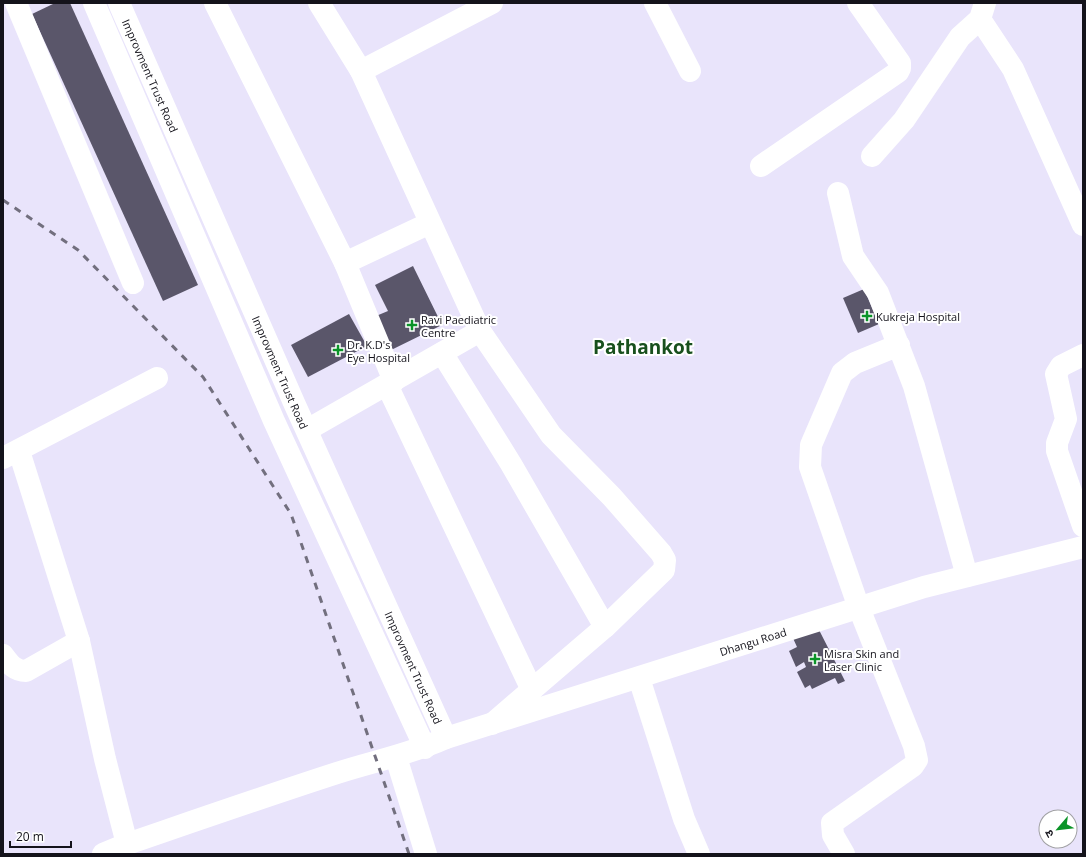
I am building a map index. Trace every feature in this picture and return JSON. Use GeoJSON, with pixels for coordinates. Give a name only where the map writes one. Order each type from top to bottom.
{"type":"FeatureCollection","features":[{"type":"Feature","properties":{"kind":"street"},"geometry":{"type":"LineString","coordinates":[[16,3],[133,283]]}},
{"type":"Feature","properties":{"kind":"street"},"geometry":{"type":"LineString","coordinates":[[94,3],[274,421],[426,748]]}},
{"type":"Feature","properties":{"kind":"street","name":"Improvment Trust Road"},"geometry":{"type":"LineString","coordinates":[[120,3],[295,405],[446,738]]}},
{"type":"Feature","properties":{"kind":"street"},"geometry":{"type":"LineString","coordinates":[[215,3],[345,263],[390,383],[532,690]]}},
{"type":"Feature","properties":{"kind":"street"},"geometry":{"type":"LineString","coordinates":[[319,3],[361,71],[480,331],[551,435],[612,497],[661,553],[665,560],[664,570],[605,627],[489,726]]}},
{"type":"Feature","properties":{"kind":"street"},"geometry":{"type":"LineString","coordinates":[[361,71],[492,3]]}},
{"type":"Feature","properties":{"kind":"street"},"geometry":{"type":"LineString","coordinates":[[655,3],[690,71]]}},
{"type":"Feature","properties":{"kind":"street"},"geometry":{"type":"LineString","coordinates":[[761,166],[898,72],[900,63],[858,3]]}},
{"type":"Feature","properties":{"kind":"street"},"geometry":{"type":"LineString","coordinates":[[872,156],[904,120],[960,36],[983,11],[1013,69],[1083,225]]}},
{"type":"Feature","properties":{"kind":"street"},"geometry":{"type":"LineString","coordinates":[[141,110],[162,101]]}},
{"type":"Feature","properties":{"kind":"street"},"geometry":{"type":"LineString","coordinates":[[838,193],[853,256],[878,293],[914,386],[967,576]]}},
{"type":"Feature","properties":{"kind":"street"},"geometry":{"type":"LineString","coordinates":[[345,263],[430,223]]}},
{"type":"Feature","properties":{"kind":"street"},"geometry":{"type":"LineString","coordinates":[[307,430],[480,331]]}},
{"type":"Feature","properties":{"kind":"street"},"geometry":{"type":"LineString","coordinates":[[844,854],[833,835],[832,823],[913,766],[917,760],[914,746],[859,608],[810,467],[811,445],[842,373],[855,363],[899,345]]}},
{"type":"Feature","properties":{"kind":"street"},"geometry":{"type":"LineString","coordinates":[[442,353],[511,464],[605,627]]}},
{"type":"Feature","properties":{"kind":"street"},"geometry":{"type":"LineString","coordinates":[[1083,355],[1061,366],[1056,374],[1066,419],[1057,444],[1057,451],[1083,526]]}},
{"type":"Feature","properties":{"kind":"street"},"geometry":{"type":"LineString","coordinates":[[127,844],[105,759],[79,641],[11,454],[157,378]]}},
{"type":"Feature","properties":{"kind":"street"},"geometry":{"type":"LineString","coordinates":[[274,421],[295,405]]}},
{"type":"Feature","properties":{"kind":"street","name":"Dhangu Road"},"geometry":{"type":"LineString","coordinates":[[103,854],[127,844],[376,760],[396,757],[426,748],[446,738],[489,726],[924,587],[1083,547]]}},
{"type":"Feature","properties":{"kind":"street"},"geometry":{"type":"LineString","coordinates":[[3,655],[11,666],[17,670],[26,671],[79,641]]}},
{"type":"Feature","properties":{"kind":"street"},"geometry":{"type":"LineString","coordinates":[[639,678],[684,818],[699,854]]}},
{"type":"Feature","properties":{"kind":"street"},"geometry":{"type":"LineString","coordinates":[[396,757],[426,854]]}},
{"type":"Feature","properties":{"kind":"building"},"geometry":{"type":"Polygon","coordinates":[[[55,3],[70,3],[198,285],[163,301],[32,14],[55,3]]]}},
{"type":"Feature","properties":{"kind":"building"},"geometry":{"type":"Polygon","coordinates":[[[413,266],[442,325],[385,353],[376,316],[388,311],[375,285],[413,266]]]}},
{"type":"Feature","properties":{"kind":"building"},"geometry":{"type":"Polygon","coordinates":[[[864,289],[879,324],[858,333],[843,298],[864,289]]]}},
{"type":"Feature","properties":{"kind":"building"},"geometry":{"type":"Polygon","coordinates":[[[349,314],[367,346],[308,377],[291,345],[349,314]]]}},
{"type":"Feature","properties":{"kind":"building"},"geometry":{"type":"Polygon","coordinates":[[[816,624],[845,681],[838,684],[835,678],[812,689],[810,685],[805,688],[797,672],[806,667],[804,662],[796,667],[789,651],[797,647],[792,636],[816,624]]]}},
{"type":"Feature","properties":{"kind":"railway"},"geometry":{"type":"LineString","coordinates":[[3,200],[78,250],[203,377],[291,514],[409,854]]}},
{"type":"Feature","properties":{"kind":"place","name":"Kukreja Hospital"},"geometry":{"type":"Point","coordinates":[867,316]}},
{"type":"Feature","properties":{"kind":"place","name":"Ravi Paediatric Centre"},"geometry":{"type":"Point","coordinates":[412,325]}},
{"type":"Feature","properties":{"kind":"place","name":"Dr. K.D's Eye Hospital"},"geometry":{"type":"Point","coordinates":[338,350]}},
{"type":"Feature","properties":{"kind":"place","name":"Misra Skin and Laser Clinic"},"geometry":{"type":"Point","coordinates":[815,659]}},
{"type":"Feature","properties":{"kind":"district","name":"Pathankot"},"geometry":{"type":"Point","coordinates":[643,347]}}]}
